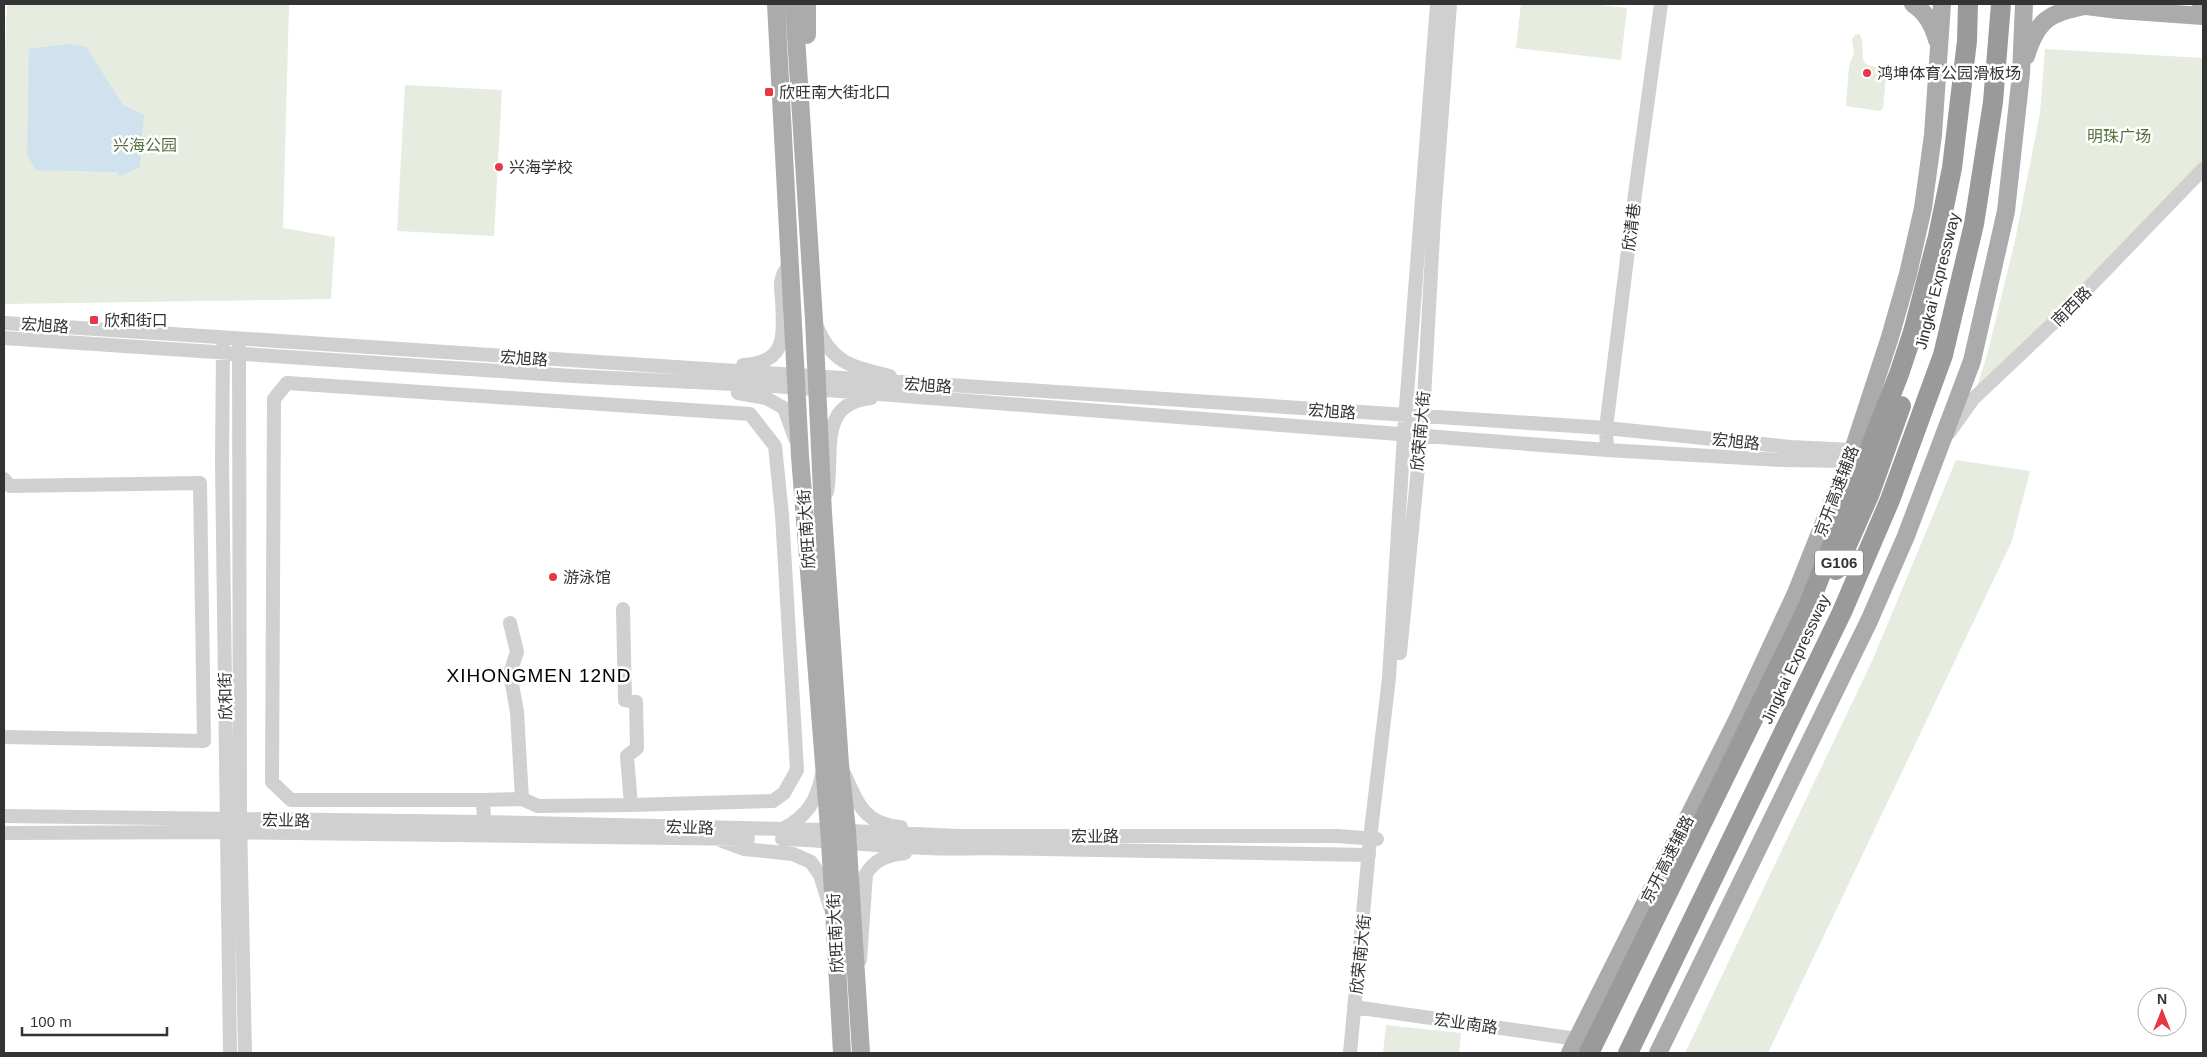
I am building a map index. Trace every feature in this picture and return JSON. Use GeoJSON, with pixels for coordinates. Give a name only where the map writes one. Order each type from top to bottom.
{"type":"FeatureCollection","features":[{"type":"Feature","properties":{"kind":"highway"},"geometry":{"type":"LineString","coordinates":[[1579,1049],[1808,607],[1900,374],[1916,322],[1948,187],[1973,41],[1968,4]]}},
{"type":"Feature","properties":{"kind":"highway","name":"G106"},"geometry":{"type":"LineString","coordinates":[[1973,41],[1980,4]]}},
{"type":"Feature","properties":{"kind":"highway","name":"Jingkai Expressway"},"geometry":{"type":"LineString","coordinates":[[1628,1053],[1838,620],[1890,500],[1943,355],[1974,224],[1993,102],[2001,4]]}},
{"type":"Feature","properties":{"kind":"highway","name":"Jingkai Expressway"},"geometry":{"type":"LineString","coordinates":[[1603,1053],[1761,731],[1870,493],[1921,347],[1954,220],[1972,101],[1973,41]]}},
{"type":"Feature","properties":{"kind":"main road","name":"欣旺南大街"},"geometry":{"type":"LineString","coordinates":[[774,4],[800,456],[856,988],[860,1053]]}},
{"type":"Feature","properties":{"kind":"main road","name":"欣旺南大街"},"geometry":{"type":"LineString","coordinates":[[794,4],[818,384],[832,764]]}},
{"type":"Feature","properties":{"kind":"main road"},"geometry":{"type":"LineString","coordinates":[[799,82],[807,47],[807,4]]}},
{"type":"Feature","properties":{"kind":"main road"},"geometry":{"type":"LineString","coordinates":[[1913,4],[1927,17],[1934,30],[1940,51]]}},
{"type":"Feature","properties":{"kind":"main road","name":"京开高速辅路"},"geometry":{"type":"LineString","coordinates":[[1579,1049],[1780,628],[1850,456],[1908,274],[1923,208],[1933,135],[1942,4]]}},
{"type":"Feature","properties":{"kind":"main road"},"geometry":{"type":"LineString","coordinates":[[1658,1053],[1869,621],[1906,536],[1972,361],[2006,211],[2021,74],[2024,4]]}},
{"type":"Feature","properties":{"kind":"main road"},"geometry":{"type":"LineString","coordinates":[[2021,74],[2031,40],[2046,20],[2059,11],[2079,5],[2118,10],[2203,16]]}},
{"type":"Feature","properties":{"kind":"main road","name":"欣旺南大街"},"geometry":{"type":"LineString","coordinates":[[839,836],[835,921],[842,1053]]}},
{"type":"Feature","properties":{"kind":"street"},"geometry":{"type":"LineString","coordinates":[[1426,4],[1434,41]]}},
{"type":"Feature","properties":{"kind":"street","name":"欣荣南大街"},"geometry":{"type":"LineString","coordinates":[[1373,839],[1389,678],[1404,434],[1437,4]]}},
{"type":"Feature","properties":{"kind":"street","name":"欣荣南大街"},"geometry":{"type":"LineString","coordinates":[[1350,1053],[1368,855],[1373,839],[1395,708],[1423,416],[1434,218],[1450,4]]}},
{"type":"Feature","properties":{"kind":"street","name":"欣清巷"},"geometry":{"type":"LineString","coordinates":[[1607,450],[1606,428],[1661,4]]}},
{"type":"Feature","properties":{"kind":"street","name":"南西路"},"geometry":{"type":"LineString","coordinates":[[1941,444],[1974,399],[2066,311],[2203,169]]}},
{"type":"Feature","properties":{"kind":"street"},"geometry":{"type":"LineString","coordinates":[[702,367],[756,365],[774,356],[780,346],[783,332],[781,280],[789,265]]}},
{"type":"Feature","properties":{"kind":"street"},"geometry":{"type":"LineString","coordinates":[[814,320],[824,343],[832,354],[847,364],[861,370],[892,376],[902,389],[862,399],[844,407],[833,420],[830,473],[824,513]]}},
{"type":"Feature","properties":{"kind":"street","name":"宏旭路"},"geometry":{"type":"LineString","coordinates":[[4,323],[664,367],[702,367],[818,384],[1406,415],[1606,428],[1791,447],[1850,456]]}},
{"type":"Feature","properties":{"kind":"street","name":"宏旭路"},"geometry":{"type":"LineString","coordinates":[[4,338],[238,355],[681,381],[796,382]]}},
{"type":"Feature","properties":{"kind":"street","name":"欣和街"},"geometry":{"type":"LineString","coordinates":[[224,338],[222,462],[225,684],[242,944],[245,1053]]}},
{"type":"Feature","properties":{"kind":"street","name":"欣和街"},"geometry":{"type":"LineString","coordinates":[[230,1053],[227,944],[240,703],[239,339]]}},
{"type":"Feature","properties":{"kind":"street"},"geometry":{"type":"LineString","coordinates":[[681,381],[716,392],[748,393],[766,398],[784,408],[800,456]]}},
{"type":"Feature","properties":{"kind":"street"},"geometry":{"type":"LineString","coordinates":[[287,383],[750,414],[775,446],[782,515],[797,770],[784,793],[773,801],[631,805],[538,806],[522,799],[291,800],[272,782],[274,399],[287,383]]}},
{"type":"Feature","properties":{"kind":"street","name":"宏旭路"},"geometry":{"type":"LineString","coordinates":[[902,389],[1404,434],[1607,450],[1780,460],[1850,456]]}},
{"type":"Feature","properties":{"kind":"street"},"geometry":{"type":"LineString","coordinates":[[222,462],[230,456],[239,463]]}},
{"type":"Feature","properties":{"kind":"street"},"geometry":{"type":"LineString","coordinates":[[4,479],[10,486],[200,483],[204,741],[4,737]]}},
{"type":"Feature","properties":{"kind":"street"},"geometry":{"type":"LineString","coordinates":[[623,609],[625,700],[636,702],[638,748],[627,756],[631,805]]}},
{"type":"Feature","properties":{"kind":"street"},"geometry":{"type":"LineString","coordinates":[[510,623],[517,652],[510,673],[517,712],[522,799]]}},
{"type":"Feature","properties":{"kind":"street"},"geometry":{"type":"LineString","coordinates":[[225,684],[230,709],[234,712],[238,710],[240,703]]}},
{"type":"Feature","properties":{"kind":"street"},"geometry":{"type":"LineString","coordinates":[[780,830],[798,821],[810,807],[832,764]]}},
{"type":"Feature","properties":{"kind":"street"},"geometry":{"type":"LineString","coordinates":[[832,764],[856,802],[867,815],[879,822],[890,826],[932,828],[958,836]]}},
{"type":"Feature","properties":{"kind":"street"},"geometry":{"type":"LineString","coordinates":[[483,800],[484,822]]}},
{"type":"Feature","properties":{"kind":"street","name":"宏业路"},"geometry":{"type":"LineString","coordinates":[[4,816],[233,826],[709,834],[839,836],[1337,836],[1373,839]]}},
{"type":"Feature","properties":{"kind":"street","name":"宏业路"},"geometry":{"type":"LineString","coordinates":[[4,833],[233,826],[484,822],[709,834],[780,830],[938,850],[983,848],[1368,855]]}},
{"type":"Feature","properties":{"kind":"street"},"geometry":{"type":"LineString","coordinates":[[709,834],[744,849],[793,854],[811,862],[820,875],[835,921]]}},
{"type":"Feature","properties":{"kind":"street"},"geometry":{"type":"LineString","coordinates":[[856,988],[864,937],[864,887],[866,874],[871,866],[888,855],[938,850]]}},
{"type":"Feature","properties":{"kind":"street"},"geometry":{"type":"LineString","coordinates":[[227,944],[230,936],[234,935],[239,937],[242,944]]}},
{"type":"Feature","properties":{"kind":"street","name":"宏业南路"},"geometry":{"type":"LineString","coordinates":[[1354,1007],[1579,1049]]}},
{"type":"Feature","properties":{"kind":"green space","name":"兴海公园"},"geometry":{"type":"Polygon","coordinates":[[[7,4],[289,4],[283,228],[335,237],[331,299],[4,304],[4,74],[7,4]]]}},
{"type":"Feature","properties":{"kind":"green space"},"geometry":{"type":"Polygon","coordinates":[[[1521,4],[1592,4],[1627,8],[1621,60],[1516,48],[1521,4]]]}},
{"type":"Feature","properties":{"kind":"green space","name":"鸿坤体育公园滑板场"},"geometry":{"type":"Polygon","coordinates":[[[1859,34],[1862,41],[1864,62],[1868,65],[1885,69],[1883,108],[1880,111],[1846,106],[1849,66],[1854,53],[1852,39],[1855,35],[1859,34]]]}},
{"type":"Feature","properties":{"kind":"green space","name":"明珠广场"},"geometry":{"type":"Polygon","coordinates":[[[2045,49],[2203,58],[2203,168],[1975,393],[1988,351],[2015,241],[2040,113],[2045,49]]]}},
{"type":"Feature","properties":{"kind":"green space"},"geometry":{"type":"Polygon","coordinates":[[[405,85],[502,90],[494,236],[397,231],[405,85]]]}},
{"type":"Feature","properties":{"kind":"green space"},"geometry":{"type":"Polygon","coordinates":[[[1956,460],[2030,471],[2012,541],[1768,1053],[1685,1053],[1873,659],[1956,460]]]}},
{"type":"Feature","properties":{"kind":"green space"},"geometry":{"type":"Polygon","coordinates":[[[1386,1025],[1461,1033],[1459,1053],[1383,1053],[1386,1025]]]}},
{"type":"Feature","properties":{"kind":"water"},"geometry":{"type":"Polygon","coordinates":[[[67,44],[86,47],[123,105],[144,115],[140,167],[120,176],[117,172],[36,170],[27,155],[29,49],[67,44]]]}},
{"type":"Feature","properties":{"kind":"place","name":"鸿坤体育公园滑板场"},"geometry":{"type":"Point","coordinates":[1867,73]}},
{"type":"Feature","properties":{"kind":"place","name":"欣旺南大街北口"},"geometry":{"type":"Point","coordinates":[769,92]}},
{"type":"Feature","properties":{"kind":"place","name":"兴海学校"},"geometry":{"type":"Point","coordinates":[499,167]}},
{"type":"Feature","properties":{"kind":"place","name":"欣和街口"},"geometry":{"type":"Point","coordinates":[94,320]}},
{"type":"Feature","properties":{"kind":"place","name":"游泳馆"},"geometry":{"type":"Point","coordinates":[553,577]}},
{"type":"Feature","properties":{"kind":"district","name":"XIHONGMEN 12ND"},"geometry":{"type":"Point","coordinates":[539,675]}}]}
